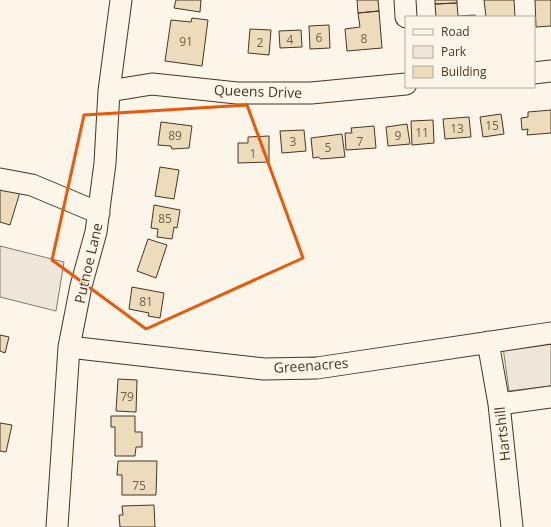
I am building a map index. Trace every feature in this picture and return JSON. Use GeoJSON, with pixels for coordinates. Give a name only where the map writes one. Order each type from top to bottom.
{"type":"FeatureCollection","features":[{"type":"Feature","properties":{"kind":"street","name":"Putnoe Lane"},"geometry":{"type":"LineString","coordinates":[[57,527],[69,347],[82,286],[96,232],[99,213],[105,163],[109,91],[121,0]]}},
{"type":"Feature","properties":{"kind":"street"},"geometry":{"type":"LineString","coordinates":[[405,0],[406,16]]}},
{"type":"Feature","properties":{"kind":"street"},"geometry":{"type":"LineString","coordinates":[[535,73],[551,71]]}},
{"type":"Feature","properties":{"kind":"street","name":"Queens Drive"},"geometry":{"type":"LineString","coordinates":[[109,91],[152,84],[237,93],[311,93],[405,84]]}},
{"type":"Feature","properties":{"kind":"street"},"geometry":{"type":"LineString","coordinates":[[0,179],[32,185],[99,213]]}},
{"type":"Feature","properties":{"kind":"street","name":"Greenacres"},"geometry":{"type":"LineString","coordinates":[[69,347],[264,369],[317,368],[551,333]]}},
{"type":"Feature","properties":{"kind":"street","name":"Hartshill"},"geometry":{"type":"LineString","coordinates":[[488,342],[499,404],[512,527]]}},
{"type":"Feature","properties":{"kind":"street"},"geometry":{"type":"LineString","coordinates":[[499,404],[551,397]]}},
{"type":"Feature","properties":{"kind":"highlighted area"},"geometry":{"type":"Polygon","coordinates":[[[247,105],[303,258],[146,329],[52,260],[84,115],[247,105]]]}},
{"type":"Feature","properties":{"kind":"green space"},"geometry":{"type":"Polygon","coordinates":[[[0,246],[64,262],[56,311],[0,297],[0,246]]]}},
{"type":"Feature","properties":{"kind":"green space"},"geometry":{"type":"Polygon","coordinates":[[[551,340],[551,386],[509,391],[503,347],[551,340]]]}},
{"type":"Feature","properties":{"kind":"building"},"geometry":{"type":"Polygon","coordinates":[[[176,0],[201,0],[200,12],[174,8],[176,0]]]}},
{"type":"Feature","properties":{"kind":"building"},"geometry":{"type":"Polygon","coordinates":[[[357,0],[378,0],[379,11],[358,13],[357,0]]]}},
{"type":"Feature","properties":{"kind":"building"},"geometry":{"type":"Polygon","coordinates":[[[435,0],[457,0],[457,3],[435,4],[435,0]]]}},
{"type":"Feature","properties":{"kind":"building"},"geometry":{"type":"Polygon","coordinates":[[[484,0],[514,0],[515,16],[486,16],[484,0]]]}},
{"type":"Feature","properties":{"kind":"building"},"geometry":{"type":"Polygon","coordinates":[[[535,0],[551,0],[551,26],[536,27],[535,0]]]}},
{"type":"Feature","properties":{"kind":"building"},"geometry":{"type":"Polygon","coordinates":[[[457,3],[458,16],[436,16],[435,4],[457,3]]]}},
{"type":"Feature","properties":{"kind":"building"},"geometry":{"type":"Polygon","coordinates":[[[379,11],[382,48],[347,51],[345,29],[360,27],[358,13],[379,11]]]}},
{"type":"Feature","properties":{"kind":"building"},"geometry":{"type":"Polygon","coordinates":[[[192,18],[208,20],[202,66],[165,61],[171,20],[191,22],[192,18]]]}},
{"type":"Feature","properties":{"kind":"building"},"geometry":{"type":"Polygon","coordinates":[[[329,25],[330,48],[310,49],[309,26],[329,25]]]}},
{"type":"Feature","properties":{"kind":"building"},"geometry":{"type":"Polygon","coordinates":[[[250,29],[271,30],[269,55],[248,53],[250,29]]]}},
{"type":"Feature","properties":{"kind":"building"},"geometry":{"type":"Polygon","coordinates":[[[301,30],[302,47],[280,48],[279,31],[301,30]]]}},
{"type":"Feature","properties":{"kind":"building"},"geometry":{"type":"Polygon","coordinates":[[[551,110],[551,133],[527,135],[528,129],[522,130],[521,118],[528,117],[528,112],[551,110]]]}},
{"type":"Feature","properties":{"kind":"building"},"geometry":{"type":"Polygon","coordinates":[[[501,114],[504,134],[483,137],[480,117],[501,114]]]}},
{"type":"Feature","properties":{"kind":"building"},"geometry":{"type":"Polygon","coordinates":[[[469,117],[471,137],[445,139],[443,119],[469,117]]]}},
{"type":"Feature","properties":{"kind":"building"},"geometry":{"type":"Polygon","coordinates":[[[433,120],[434,143],[412,145],[411,121],[433,120]]]}},
{"type":"Feature","properties":{"kind":"building"},"geometry":{"type":"Polygon","coordinates":[[[161,122],[192,126],[189,148],[172,149],[171,146],[158,145],[161,122]]]}},
{"type":"Feature","properties":{"kind":"building"},"geometry":{"type":"Polygon","coordinates":[[[407,124],[410,144],[388,146],[386,127],[407,124]]]}},
{"type":"Feature","properties":{"kind":"building"},"geometry":{"type":"Polygon","coordinates":[[[374,126],[376,148],[346,150],[345,133],[352,133],[351,128],[374,126]]]}},
{"type":"Feature","properties":{"kind":"building"},"geometry":{"type":"Polygon","coordinates":[[[304,130],[306,151],[282,153],[280,131],[304,130]]]}},
{"type":"Feature","properties":{"kind":"building"},"geometry":{"type":"Polygon","coordinates":[[[342,134],[345,157],[321,159],[318,157],[313,158],[311,138],[342,134]]]}},
{"type":"Feature","properties":{"kind":"building"},"geometry":{"type":"Polygon","coordinates":[[[269,136],[269,162],[238,163],[238,143],[248,143],[248,137],[269,136]]]}},
{"type":"Feature","properties":{"kind":"building"},"geometry":{"type":"Polygon","coordinates":[[[160,167],[179,170],[174,199],[155,196],[160,167]]]}},
{"type":"Feature","properties":{"kind":"building"},"geometry":{"type":"Polygon","coordinates":[[[2,186],[20,192],[10,225],[0,222],[0,191],[2,186]]]}},
{"type":"Feature","properties":{"kind":"building"},"geometry":{"type":"Polygon","coordinates":[[[154,205],[180,210],[177,228],[174,227],[172,239],[157,237],[158,229],[151,228],[154,205]]]}},
{"type":"Feature","properties":{"kind":"building"},"geometry":{"type":"Polygon","coordinates":[[[148,239],[167,245],[156,278],[137,271],[148,239]]]}},
{"type":"Feature","properties":{"kind":"building"},"geometry":{"type":"Polygon","coordinates":[[[132,287],[164,293],[160,318],[148,316],[149,313],[129,309],[132,287]]]}},
{"type":"Feature","properties":{"kind":"building"},"geometry":{"type":"Polygon","coordinates":[[[0,335],[9,337],[5,353],[0,351],[0,335]]]}},
{"type":"Feature","properties":{"kind":"building"},"geometry":{"type":"Polygon","coordinates":[[[118,379],[137,380],[136,412],[116,411],[118,379]]]}},
{"type":"Feature","properties":{"kind":"building"},"geometry":{"type":"Polygon","coordinates":[[[111,416],[135,416],[135,432],[142,432],[142,447],[136,447],[135,456],[115,456],[115,427],[111,427],[111,416]]]}},
{"type":"Feature","properties":{"kind":"building"},"geometry":{"type":"Polygon","coordinates":[[[0,423],[12,425],[6,452],[0,451],[0,423]]]}},
{"type":"Feature","properties":{"kind":"building"},"geometry":{"type":"Polygon","coordinates":[[[118,461],[157,461],[156,495],[122,495],[122,475],[117,475],[118,461]]]}},
{"type":"Feature","properties":{"kind":"building"},"geometry":{"type":"Polygon","coordinates":[[[154,505],[155,527],[120,527],[119,515],[123,515],[122,506],[154,505]]]}}]}
